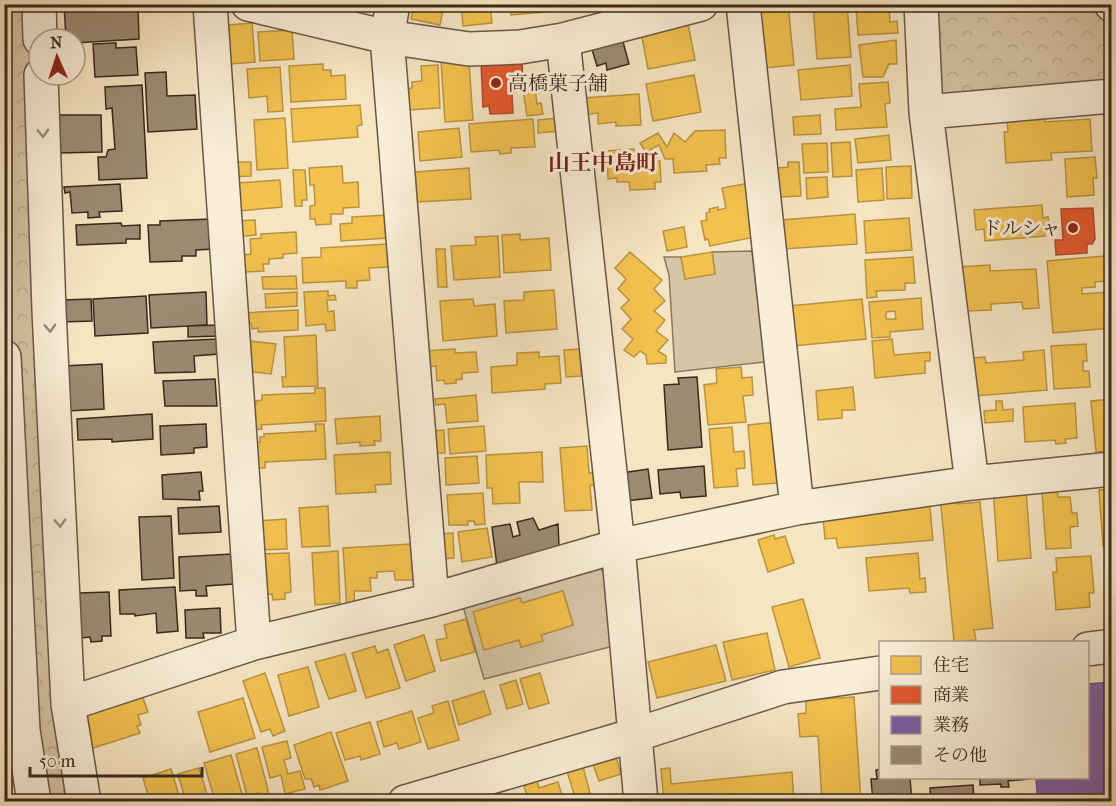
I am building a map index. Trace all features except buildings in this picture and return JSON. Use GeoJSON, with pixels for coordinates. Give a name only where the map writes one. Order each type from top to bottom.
{"type":"FeatureCollection","features":[{"type":"Feature","properties":{"kind":"street"},"geometry":{"type":"LineString","coordinates":[[39,4],[40,27]]}},
{"type":"Feature","properties":{"kind":"street"},"geometry":{"type":"LineString","coordinates":[[210,4],[254,644]]}},
{"type":"Feature","properties":{"kind":"street"},"geometry":{"type":"LineString","coordinates":[[248,4],[387,38],[469,49],[520,47],[563,40],[655,10],[701,4]]}},
{"type":"Feature","properties":{"kind":"street"},"geometry":{"type":"LineString","coordinates":[[393,4],[387,38],[432,600]]}},
{"type":"Feature","properties":{"kind":"street"},"geometry":{"type":"LineString","coordinates":[[743,4],[797,508]]}},
{"type":"Feature","properties":{"kind":"street"},"geometry":{"type":"LineString","coordinates":[[921,4],[926,112],[972,483]]}},
{"type":"Feature","properties":{"kind":"street"},"geometry":{"type":"LineString","coordinates":[[563,40],[618,546],[641,801]]}},
{"type":"Feature","properties":{"kind":"street"},"geometry":{"type":"LineString","coordinates":[[41,87],[49,311],[68,704],[84,801]]}},
{"type":"Feature","properties":{"kind":"street"},"geometry":{"type":"LineString","coordinates":[[926,112],[1112,96]]}},
{"type":"Feature","properties":{"kind":"street"},"geometry":{"type":"LineString","coordinates":[[4,357],[22,730],[34,801]]}},
{"type":"Feature","properties":{"kind":"street"},"geometry":{"type":"LineString","coordinates":[[68,704],[254,644],[432,600],[618,546],[797,508],[972,483],[1112,469]]}},
{"type":"Feature","properties":{"kind":"street"},"geometry":{"type":"LineString","coordinates":[[1089,649],[1112,646]]}},
{"type":"Feature","properties":{"kind":"street"},"geometry":{"type":"LineString","coordinates":[[405,801],[635,735],[783,687],[879,673]]}},
{"type":"Feature","properties":{"kind":"green space"},"geometry":{"type":"Polygon","coordinates":[[[4,5],[31,5],[32,27],[27,27],[27,87],[34,87],[39,216],[78,801],[41,801],[12,411],[4,261],[4,5]]]}},
{"type":"Feature","properties":{"kind":"green space"},"geometry":{"type":"Polygon","coordinates":[[[930,5],[1103,5],[1109,90],[936,104],[930,5]]]}},
{"type":"Feature","properties":{"kind":"green space"},"geometry":{"type":"Polygon","coordinates":[[[752,251],[765,362],[675,372],[669,275],[664,257],[681,257],[685,279],[715,274],[712,252],[752,251]]]}},
{"type":"Feature","properties":{"kind":"green space"},"geometry":{"type":"Polygon","coordinates":[[[592,562],[601,568],[606,579],[610,647],[484,679],[461,599],[592,562]],[[563,591],[522,603],[520,599],[519,640],[521,647],[542,641],[541,635],[573,625],[563,591]]]}},
{"type":"Feature","properties":{"kind":"place","name":"高橋菓子舗"},"geometry":{"type":"Point","coordinates":[496,83]}},
{"type":"Feature","properties":{"kind":"place","name":"ドルシャ"},"geometry":{"type":"Point","coordinates":[1073,228]}},
{"type":"Feature","properties":{"kind":"district","name":"山王中島町"},"geometry":{"type":"Point","coordinates":[603,162]}}]}
